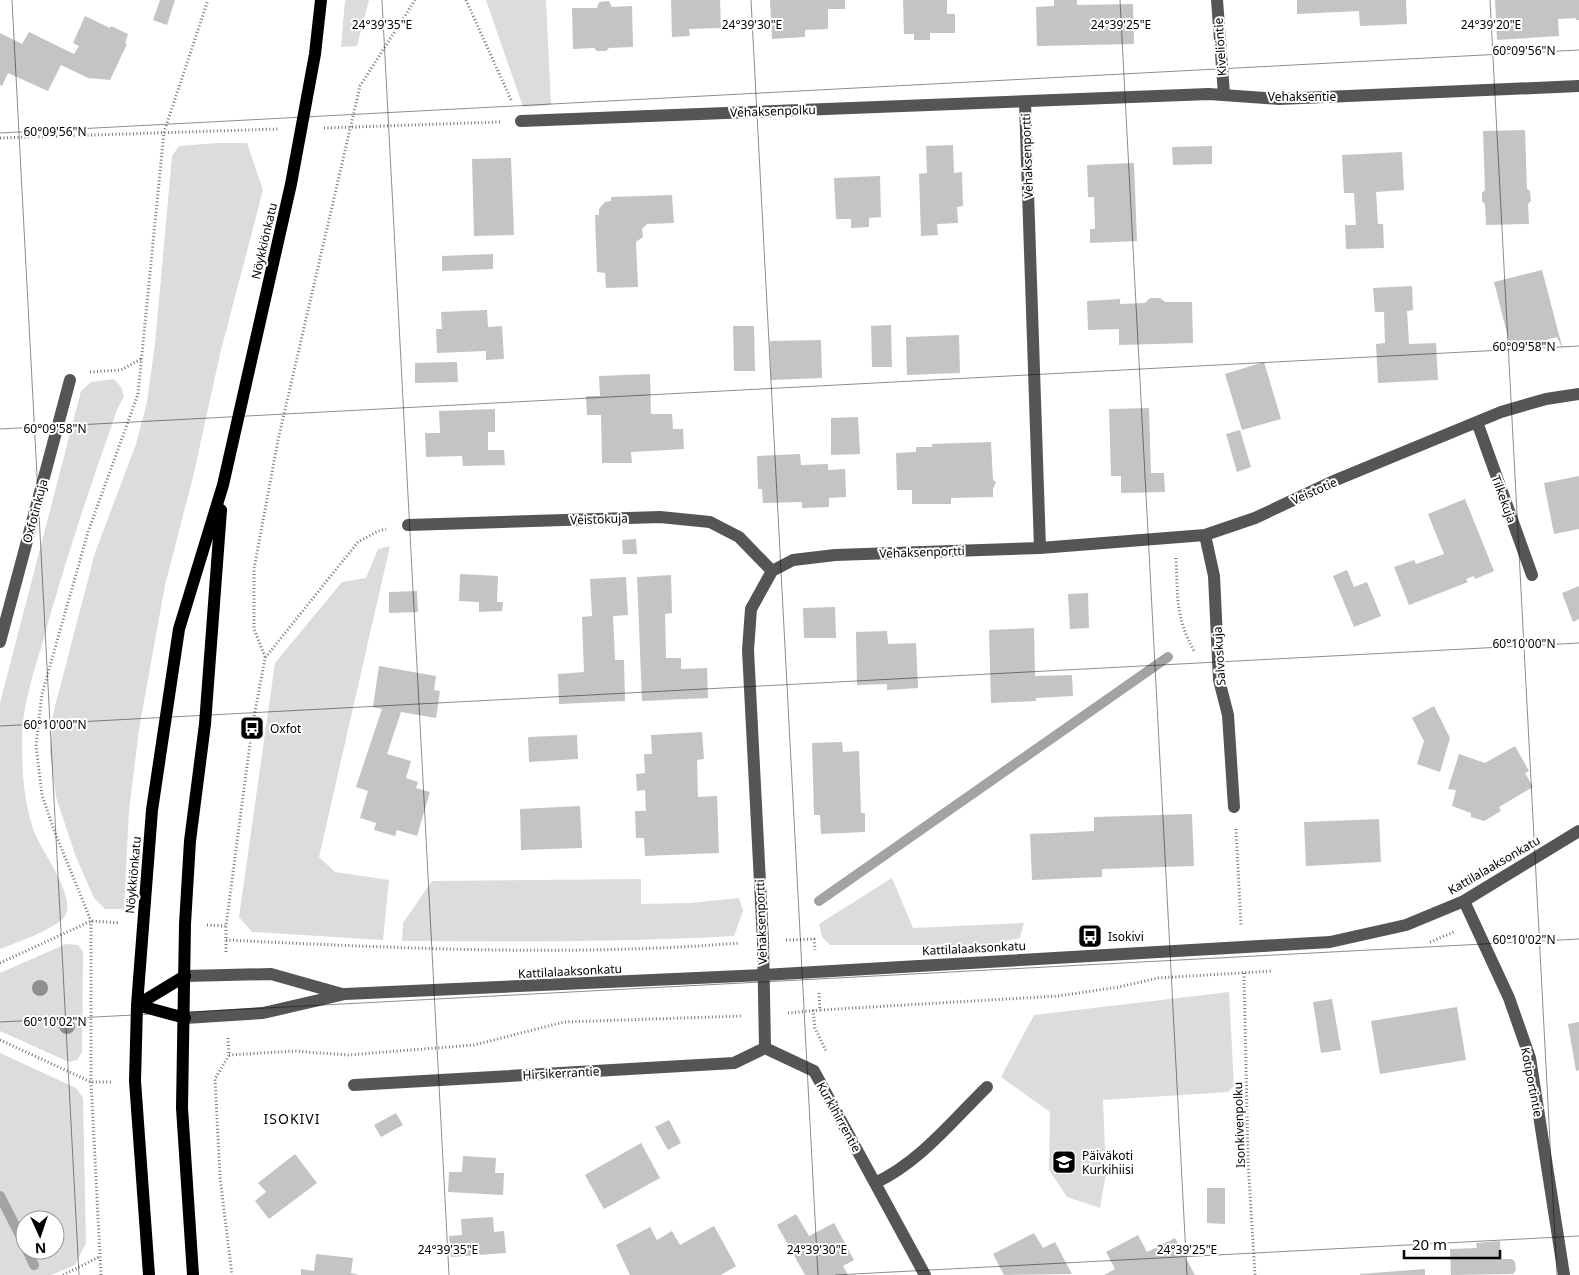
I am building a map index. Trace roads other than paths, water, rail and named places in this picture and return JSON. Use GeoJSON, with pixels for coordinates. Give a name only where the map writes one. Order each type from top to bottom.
{"type":"FeatureCollection","features":[{"type":"Feature","properties":{"kind":"main road","name":"Nöykkiönkatu"},"geometry":{"type":"LineString","coordinates":[[149,1275],[135,1081],[137,1005],[152,810],[179,629],[223,485],[291,184],[315,54],[321,0]]}},
{"type":"Feature","properties":{"kind":"main road","name":"Nöykkiönkatu"},"geometry":{"type":"LineString","coordinates":[[193,1275],[182,1079],[190,841],[205,724],[223,485]]}},
{"type":"Feature","properties":{"kind":"main road","name":"Kattilalaaksonkatu"},"geometry":{"type":"LineString","coordinates":[[137,1005],[185,976]]}},
{"type":"Feature","properties":{"kind":"main road","name":"Kattilalaaksonkatu"},"geometry":{"type":"LineString","coordinates":[[137,1005],[185,1018]]}},
{"type":"Feature","properties":{"kind":"street","name":"Kiveliöntie"},"geometry":{"type":"LineString","coordinates":[[1217,0],[1224,94]]}},
{"type":"Feature","properties":{"kind":"street","name":"Vehaksentie"},"geometry":{"type":"LineString","coordinates":[[1025,103],[1224,94],[1279,99],[1579,86]]}},
{"type":"Feature","properties":{"kind":"street","name":"Vehaksenpolku"},"geometry":{"type":"LineString","coordinates":[[520,121],[1025,103]]}},
{"type":"Feature","properties":{"kind":"street","name":"Vehaksenportti"},"geometry":{"type":"LineString","coordinates":[[763,975],[748,650],[751,609],[772,571],[793,560],[835,555],[1040,548],[1025,103]]}},
{"type":"Feature","properties":{"kind":"street","name":"Oxfotinkuja"},"geometry":{"type":"LineString","coordinates":[[0,642],[70,380]]}},
{"type":"Feature","properties":{"kind":"street","name":"Veistotie"},"geometry":{"type":"LineString","coordinates":[[1040,548],[1205,535],[1255,518],[1336,480],[1501,412],[1546,399],[1579,394]]}},
{"type":"Feature","properties":{"kind":"street","name":"Tilkekuja"},"geometry":{"type":"LineString","coordinates":[[1476,422],[1532,575]]}},
{"type":"Feature","properties":{"kind":"street","name":"Veistokuja"},"geometry":{"type":"LineString","coordinates":[[408,525],[660,517],[710,522],[739,537],[772,571]]}},
{"type":"Feature","properties":{"kind":"street","name":"Salvoskuja"},"geometry":{"type":"LineString","coordinates":[[1205,535],[1214,576],[1219,680],[1228,715],[1234,807]]}},
{"type":"Feature","properties":{"kind":"street","name":"Kattilalaaksonkatu"},"geometry":{"type":"LineString","coordinates":[[185,1018],[263,1013],[345,994],[763,975],[1330,942],[1406,925],[1464,901],[1579,831]]}},
{"type":"Feature","properties":{"kind":"street","name":"Kotiportintie"},"geometry":{"type":"LineString","coordinates":[[1464,901],[1509,998],[1530,1058],[1564,1275]]}},
{"type":"Feature","properties":{"kind":"street","name":"Kattilalaaksonkatu"},"geometry":{"type":"LineString","coordinates":[[185,976],[271,974],[345,994]]}},
{"type":"Feature","properties":{"kind":"street"},"geometry":{"type":"LineString","coordinates":[[763,975],[765,1048]]}},
{"type":"Feature","properties":{"kind":"street","name":"Hirsikerrantie"},"geometry":{"type":"LineString","coordinates":[[354,1085],[734,1063],[765,1048]]}},
{"type":"Feature","properties":{"kind":"street","name":"Kurkihirrentie"},"geometry":{"type":"LineString","coordinates":[[765,1048],[814,1071],[925,1275]]}},
{"type":"Feature","properties":{"kind":"street"},"geometry":{"type":"LineString","coordinates":[[875,1183],[891,1176],[912,1160],[987,1087]]}},
{"type":"Feature","properties":{"kind":"waterway"},"geometry":{"type":"LineString","coordinates":[[819,901],[1168,657]]}},
{"type":"Feature","properties":{"kind":"waterway"},"geometry":{"type":"LineString","coordinates":[[0,1196],[15,1225]]}},
{"type":"Feature","properties":{"kind":"waterway"},"geometry":{"type":"LineString","coordinates":[[32,1260],[34,1265]]}},
{"type":"Feature","properties":{"kind":"place","name":"Oxfot"},"geometry":{"type":"Point","coordinates":[252,728]}},
{"type":"Feature","properties":{"kind":"place","name":"Isokivi"},"geometry":{"type":"Point","coordinates":[1090,936]}},
{"type":"Feature","properties":{"kind":"place","name":"Päiväkoti Kurkihiisi"},"geometry":{"type":"Point","coordinates":[1064,1162]}},
{"type":"Feature","properties":{"kind":"district","name":"ISOKIVI"},"geometry":{"type":"Point","coordinates":[292,1118]}}]}
